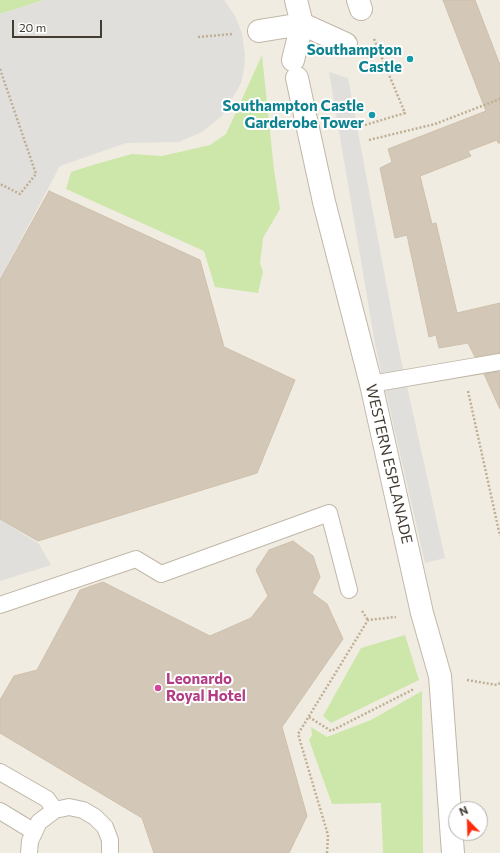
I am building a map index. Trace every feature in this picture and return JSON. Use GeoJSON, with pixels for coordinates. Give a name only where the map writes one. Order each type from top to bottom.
{"type":"FeatureCollection","features":[{"type":"Feature","properties":{"kind":"street"},"geometry":{"type":"LineString","coordinates":[[296,0],[302,24]]}},
{"type":"Feature","properties":{"kind":"street"},"geometry":{"type":"LineString","coordinates":[[258,31],[302,24],[346,44]]}},
{"type":"Feature","properties":{"kind":"street","name":"WESTERN ESPLANADE"},"geometry":{"type":"LineString","coordinates":[[302,24],[295,69],[324,202],[372,384],[422,613],[440,676],[453,853]]}},
{"type":"Feature","properties":{"kind":"lane"},"geometry":{"type":"LineString","coordinates":[[372,384],[463,367],[500,362]]}},
{"type":"Feature","properties":{"kind":"lane"},"geometry":{"type":"LineString","coordinates":[[0,605],[136,560],[161,574],[329,513],[349,590]]}},
{"type":"Feature","properties":{"kind":"lane"},"geometry":{"type":"LineString","coordinates":[[0,772],[47,799],[55,810]]}},
{"type":"Feature","properties":{"kind":"lane"},"geometry":{"type":"LineString","coordinates":[[29,853],[33,831],[43,819],[55,810],[70,808],[83,810],[95,817],[105,827],[110,840],[110,853]]}},
{"type":"Feature","properties":{"kind":"lane"},"geometry":{"type":"LineString","coordinates":[[0,811],[33,831]]}},
{"type":"Feature","properties":{"kind":"path"},"geometry":{"type":"LineString","coordinates":[[359,5],[405,113],[365,125]]}},
{"type":"Feature","properties":{"kind":"path"},"geometry":{"type":"LineString","coordinates":[[198,37],[258,31]]}},
{"type":"Feature","properties":{"kind":"path"},"geometry":{"type":"LineString","coordinates":[[0,69],[36,174],[20,194],[0,184]]}},
{"type":"Feature","properties":{"kind":"path"},"geometry":{"type":"LineString","coordinates":[[369,140],[435,124],[500,100]]}},
{"type":"Feature","properties":{"kind":"path"},"geometry":{"type":"LineString","coordinates":[[463,367],[500,536]]}},
{"type":"Feature","properties":{"kind":"path"},"geometry":{"type":"LineString","coordinates":[[327,853],[328,835],[298,734],[368,620],[422,613]]}},
{"type":"Feature","properties":{"kind":"path"},"geometry":{"type":"LineString","coordinates":[[308,717],[331,731],[440,676],[497,685],[500,684]]}},
{"type":"Feature","properties":{"kind":"green space"},"geometry":{"type":"Polygon","coordinates":[[[0,0],[44,0],[0,14],[0,0]]]}},
{"type":"Feature","properties":{"kind":"green space"},"geometry":{"type":"Polygon","coordinates":[[[262,55],[274,170],[280,209],[263,238],[260,263],[263,272],[258,293],[215,287],[204,251],[66,189],[71,172],[96,164],[132,154],[162,156],[210,145],[226,134],[262,55]]]}},
{"type":"Feature","properties":{"kind":"green space"},"geometry":{"type":"Polygon","coordinates":[[[405,635],[419,680],[331,723],[323,716],[361,648],[405,635]]]}},
{"type":"Feature","properties":{"kind":"green space"},"geometry":{"type":"Polygon","coordinates":[[[422,691],[423,853],[383,853],[381,803],[332,804],[309,740],[312,735],[311,727],[327,737],[371,720],[422,691]]]}},
{"type":"Feature","properties":{"kind":"shaded area"},"geometry":{"type":"Polygon","coordinates":[[[44,0],[224,0],[235,16],[242,33],[245,55],[244,69],[241,83],[223,115],[202,132],[179,142],[126,143],[60,166],[0,279],[0,14],[44,0]]]}},
{"type":"Feature","properties":{"kind":"shaded area"},"geometry":{"type":"Polygon","coordinates":[[[329,72],[348,78],[397,341],[445,558],[425,563],[375,344],[329,72]]]}},
{"type":"Feature","properties":{"kind":"shaded area"},"geometry":{"type":"Polygon","coordinates":[[[0,519],[39,544],[51,565],[0,581],[0,519]]]}},
{"type":"Feature","properties":{"kind":"building"},"geometry":{"type":"Polygon","coordinates":[[[443,0],[475,0],[500,65],[500,143],[498,143],[497,140],[468,151],[471,156],[420,176],[432,224],[436,223],[457,313],[500,303],[500,353],[475,357],[468,343],[439,348],[436,335],[429,337],[407,235],[395,238],[380,168],[392,162],[388,149],[486,111],[443,0]]]}},
{"type":"Feature","properties":{"kind":"building"},"geometry":{"type":"Polygon","coordinates":[[[49,191],[200,260],[224,347],[295,380],[257,473],[38,541],[0,519],[0,280],[49,191]]]}},
{"type":"Feature","properties":{"kind":"building"},"geometry":{"type":"Polygon","coordinates":[[[500,372],[500,409],[484,374],[500,372]]]}},
{"type":"Feature","properties":{"kind":"building","name":"Leonardo Royal Hotel"},"geometry":{"type":"Polygon","coordinates":[[[293,541],[313,556],[320,577],[312,593],[327,604],[343,639],[282,727],[307,816],[289,853],[154,853],[142,818],[0,733],[0,700],[14,676],[37,670],[80,590],[103,582],[210,636],[251,618],[268,596],[256,570],[269,550],[293,541]]]}},
{"type":"Feature","properties":{"kind":"place","name":"Southampton Castle"},"geometry":{"type":"Point","coordinates":[410,59]}},
{"type":"Feature","properties":{"kind":"place","name":"Southampton Castle Garderobe Tower"},"geometry":{"type":"Point","coordinates":[372,115]}},
{"type":"Feature","properties":{"kind":"place","name":"Leonardo Royal Hotel"},"geometry":{"type":"Point","coordinates":[158,688]}}]}
